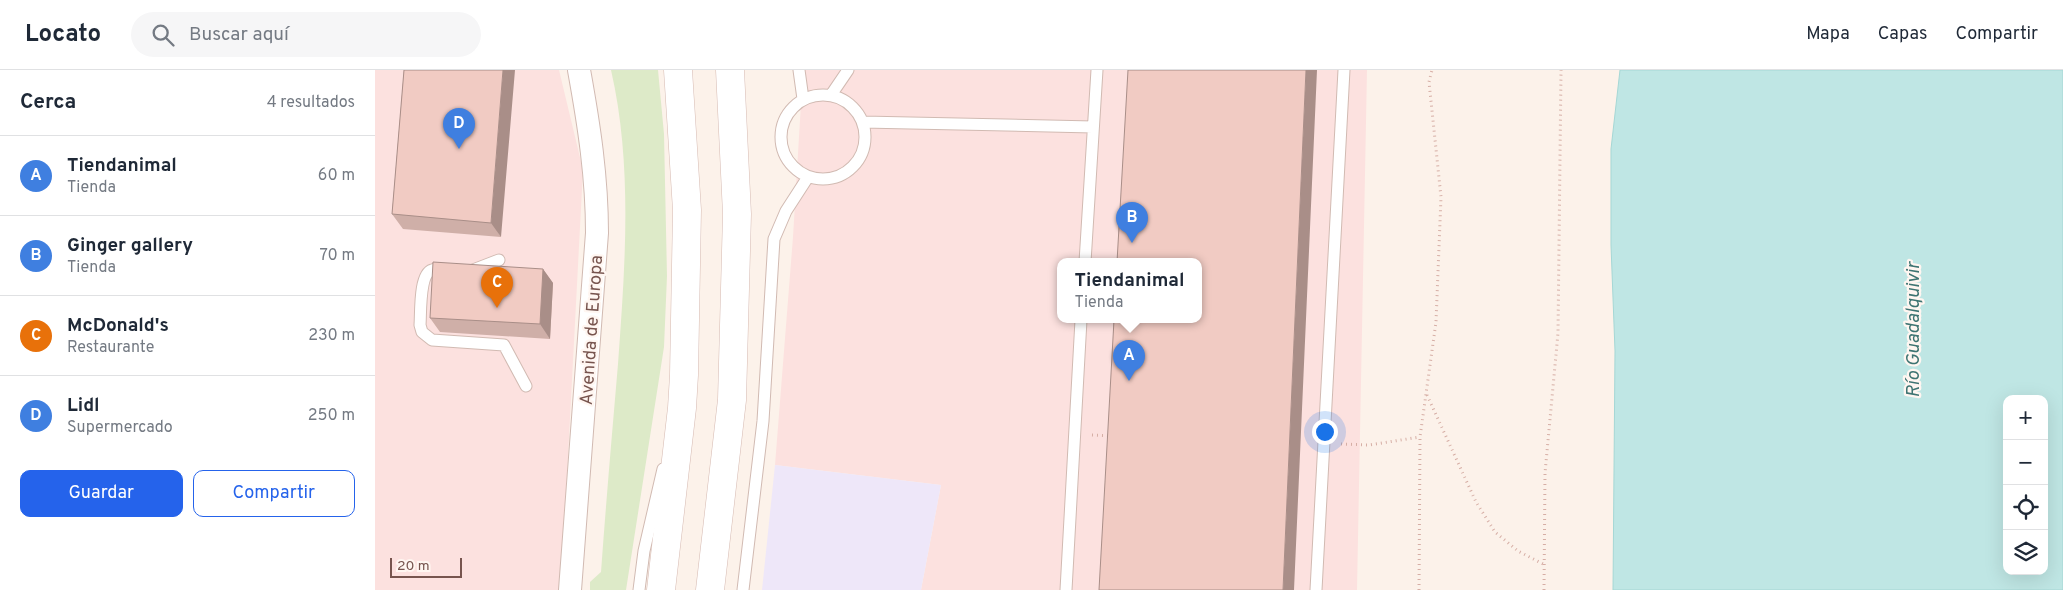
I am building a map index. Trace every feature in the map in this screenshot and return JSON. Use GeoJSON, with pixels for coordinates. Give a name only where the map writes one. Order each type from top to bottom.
{"type":"FeatureCollection","features":[{"type":"Feature","properties":{"kind":"main road"},"geometry":{"type":"LineString","coordinates":[[661,590],[682,408],[684,375],[687,210],[678,70]]}},
{"type":"Feature","properties":{"kind":"main road"},"geometry":{"type":"LineString","coordinates":[[710,590],[731,400],[737,214],[730,70]]}},
{"type":"Feature","properties":{"kind":"street","name":"Avenida de Europa"},"geometry":{"type":"LineString","coordinates":[[570,590],[597,233],[597,190],[593,152],[579,70]]}},
{"type":"Feature","properties":{"kind":"lane"},"geometry":{"type":"LineString","coordinates":[[799,70],[803,99]]}},
{"type":"Feature","properties":{"kind":"lane"},"geometry":{"type":"LineString","coordinates":[[831,95],[848,70]]}},
{"type":"Feature","properties":{"kind":"lane"},"geometry":{"type":"LineString","coordinates":[[1085,258],[1097,70]]}},
{"type":"Feature","properties":{"kind":"lane"},"geometry":{"type":"LineString","coordinates":[[1315,590],[1344,70]]}},
{"type":"Feature","properties":{"kind":"lane"},"geometry":{"type":"LineString","coordinates":[[816,95],[831,95],[844,100],[855,109],[863,122],[865,141],[861,156],[853,168],[837,177],[823,180],[809,177],[794,169],[785,157],[780,143],[783,120],[792,108],[803,99],[816,95]]}},
{"type":"Feature","properties":{"kind":"lane"},"geometry":{"type":"LineString","coordinates":[[863,122],[1093,127]]}},
{"type":"Feature","properties":{"kind":"lane"},"geometry":{"type":"LineString","coordinates":[[743,590],[763,421],[774,239],[787,210],[809,177]]}},
{"type":"Feature","properties":{"kind":"lane"},"geometry":{"type":"LineString","coordinates":[[499,260],[468,272],[433,269],[427,273],[423,279],[420,325],[422,332],[432,340],[504,345],[525,386]]}},
{"type":"Feature","properties":{"kind":"lane"},"geometry":{"type":"LineString","coordinates":[[1066,590],[1081,323]]}},
{"type":"Feature","properties":{"kind":"lane"},"geometry":{"type":"LineString","coordinates":[[639,590],[644,551],[684,375]]}},
{"type":"Feature","properties":{"kind":"path"},"geometry":{"type":"LineString","coordinates":[[1419,590],[1420,437],[1436,322],[1441,197],[1429,82],[1432,70]]}},
{"type":"Feature","properties":{"kind":"path"},"geometry":{"type":"LineString","coordinates":[[1544,590],[1545,473],[1558,333],[1561,70]]}},
{"type":"Feature","properties":{"kind":"path"},"geometry":{"type":"LineString","coordinates":[[1427,395],[1476,502],[1495,532],[1518,551],[1545,565]]}},
{"type":"Feature","properties":{"kind":"path"},"geometry":{"type":"LineString","coordinates":[[1323,443],[1369,445],[1420,437]]}},
{"type":"Feature","properties":{"kind":"shaded area"},"geometry":{"type":"Polygon","coordinates":[[[375,70],[559,70],[583,170],[561,590],[375,590],[375,70]]]}},
{"type":"Feature","properties":{"kind":"shaded area"},"geometry":{"type":"Polygon","coordinates":[[[803,70],[1367,70],[1357,590],[921,590],[941,485],[775,465],[793,237],[803,70]]]}},
{"type":"Feature","properties":{"kind":"shaded area"},"geometry":{"type":"Polygon","coordinates":[[[775,465],[941,485],[921,590],[762,590],[775,465]]]}},
{"type":"Feature","properties":{"kind":"green space"},"geometry":{"type":"Polygon","coordinates":[[[611,70],[658,70],[664,134],[667,276],[664,347],[626,590],[590,590],[590,582],[601,572],[625,254],[625,180],[618,106],[611,70]]]}},
{"type":"Feature","properties":{"kind":"water","name":"Río Guadalquivir"},"geometry":{"type":"Polygon","coordinates":[[[1620,70],[2063,70],[2063,590],[1613,590],[1615,351],[1611,245],[1611,149],[1620,70]]]}},
{"type":"Feature","properties":{"kind":"building"},"geometry":{"type":"Polygon","coordinates":[[[404,70],[503,70],[491,223],[392,214],[404,70]]]}},
{"type":"Feature","properties":{"kind":"building"},"geometry":{"type":"Polygon","coordinates":[[[1128,70],[1306,70],[1283,590],[1099,590],[1114,323],[1202,323],[1202,258],[1117,258],[1128,70]]]}},
{"type":"Feature","properties":{"kind":"building"},"geometry":{"type":"Polygon","coordinates":[[[433,262],[543,269],[540,324],[430,318],[433,262]]]}},
{"type":"Feature","properties":{"kind":"place","name":"Lidl"},"geometry":{"type":"Point","coordinates":[459,149]}},
{"type":"Feature","properties":{"kind":"place","name":"Ginger gallery"},"geometry":{"type":"Point","coordinates":[1132,243]}},
{"type":"Feature","properties":{"kind":"place","name":"McDonald's"},"geometry":{"type":"Point","coordinates":[497,308]}},
{"type":"Feature","properties":{"kind":"place","name":"Tiendanimal"},"geometry":{"type":"Point","coordinates":[1129,381]}}]}
